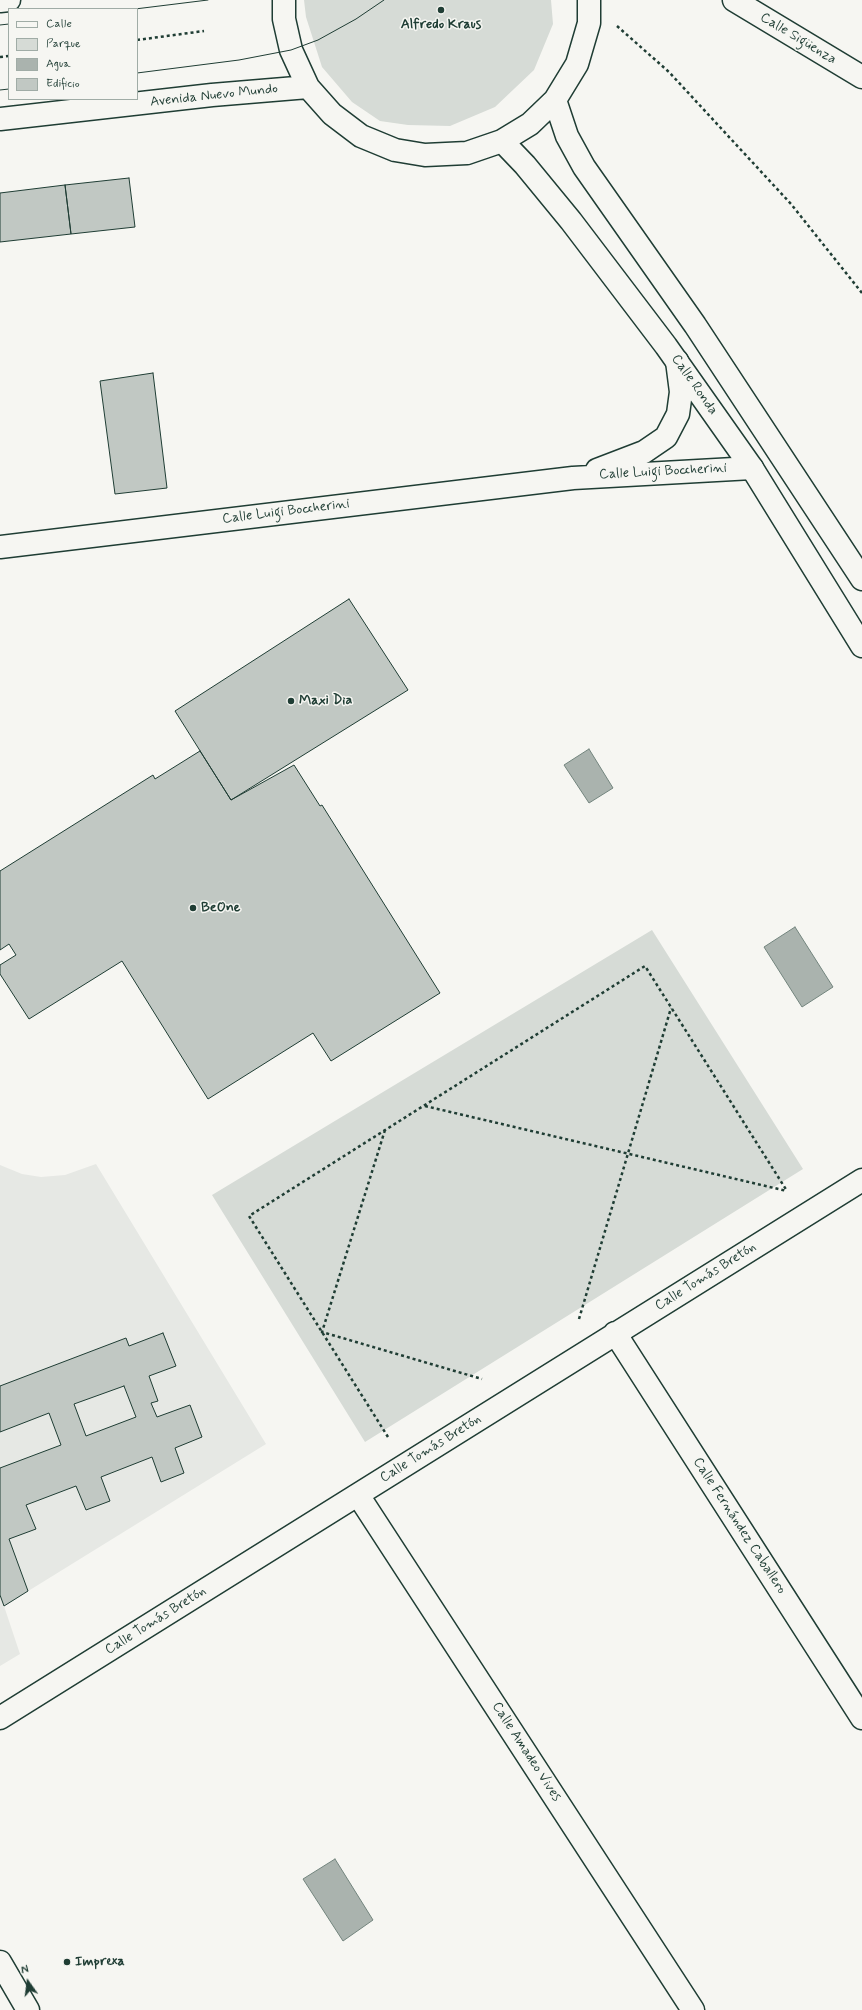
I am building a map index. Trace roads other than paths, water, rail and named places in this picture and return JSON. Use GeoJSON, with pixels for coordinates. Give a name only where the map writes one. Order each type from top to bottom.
{"type":"FeatureCollection","features":[{"type":"Feature","properties":{"kind":"street"},"geometry":{"type":"LineString","coordinates":[[0,1],[9,0]]}},
{"type":"Feature","properties":{"kind":"street"},"geometry":{"type":"LineString","coordinates":[[284,0],[284,19],[291,50],[308,87],[332,114],[361,136],[395,150],[425,156],[467,153],[502,141],[530,124],[554,100],[577,64],[589,23],[589,0]]}},
{"type":"Feature","properties":{"kind":"street","name":"Calle Sigüenza"},"geometry":{"type":"LineString","coordinates":[[734,0],[862,77]]}},
{"type":"Feature","properties":{"kind":"street","name":"Avenida Nuevo Mundo"},"geometry":{"type":"LineString","coordinates":[[0,119],[212,95],[308,87]]}},
{"type":"Feature","properties":{"kind":"street"},"geometry":{"type":"LineString","coordinates":[[554,100],[567,136],[584,167],[695,325],[862,579]]}},
{"type":"Feature","properties":{"kind":"street","name":"Calle Ronda"},"geometry":{"type":"LineString","coordinates":[[502,141],[525,165],[571,221],[677,361],[752,468],[862,646]]}},
{"type":"Feature","properties":{"kind":"street","name":"Calle Luigi Boccherini"},"geometry":{"type":"LineString","coordinates":[[573,478],[644,452],[666,437],[678,414],[680,392],[677,361]]}},
{"type":"Feature","properties":{"kind":"street","name":"Calle Luigi Boccherini"},"geometry":{"type":"LineString","coordinates":[[0,547],[573,478],[752,468]]}},
{"type":"Feature","properties":{"kind":"street","name":"Calle Tomás Bretón"},"geometry":{"type":"LineString","coordinates":[[0,1718],[862,1180]]}},
{"type":"Feature","properties":{"kind":"street","name":"Calle Fernández Caballero"},"geometry":{"type":"LineString","coordinates":[[615,1333],[862,1718]]}},
{"type":"Feature","properties":{"kind":"street","name":"Calle Amadeo Vives"},"geometry":{"type":"LineString","coordinates":[[358,1495],[693,2010]]}},
{"type":"Feature","properties":{"kind":"street"},"geometry":{"type":"LineString","coordinates":[[0,1962],[28,2010]]}},
{"type":"Feature","properties":{"kind":"water"},"geometry":{"type":"Polygon","coordinates":[[[589,749],[613,788],[589,803],[564,765],[589,749]]]}},
{"type":"Feature","properties":{"kind":"water"},"geometry":{"type":"Polygon","coordinates":[[[795,927],[833,987],[802,1007],[764,947],[795,927]]]}},
{"type":"Feature","properties":{"kind":"water"},"geometry":{"type":"Polygon","coordinates":[[[335,1859],[373,1920],[343,1941],[303,1879],[335,1859]]]}},
{"type":"Feature","properties":{"kind":"tram line"},"geometry":{"type":"LineString","coordinates":[[138,9],[208,0]]}},
{"type":"Feature","properties":{"kind":"tram line"},"geometry":{"type":"LineString","coordinates":[[138,73],[239,60],[291,50],[318,40],[356,19],[384,0]]}},
{"type":"Feature","properties":{"kind":"tram line"},"geometry":{"type":"LineString","coordinates":[[0,25],[8,24]]}},
{"type":"Feature","properties":{"kind":"tram line"},"geometry":{"type":"LineString","coordinates":[[0,90],[8,89]]}},
{"type":"Feature","properties":{"kind":"place","name":"Alfredo Kraus"},"geometry":{"type":"Point","coordinates":[441,10]}},
{"type":"Feature","properties":{"kind":"place","name":"Maxi Dia"},"geometry":{"type":"Point","coordinates":[291,701]}},
{"type":"Feature","properties":{"kind":"place","name":"BeOne"},"geometry":{"type":"Point","coordinates":[193,908]}},
{"type":"Feature","properties":{"kind":"place","name":"Imprexa"},"geometry":{"type":"Point","coordinates":[67,1962]}}]}
